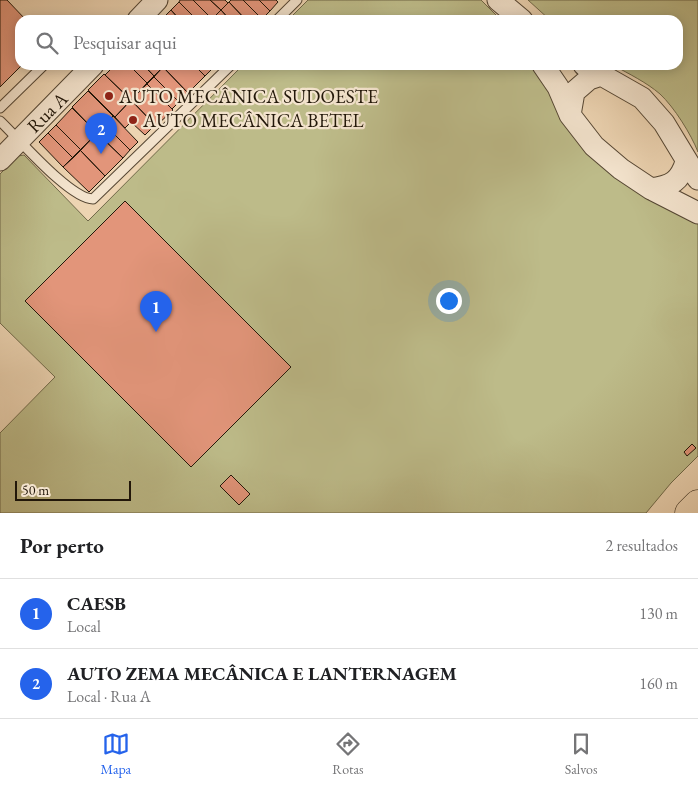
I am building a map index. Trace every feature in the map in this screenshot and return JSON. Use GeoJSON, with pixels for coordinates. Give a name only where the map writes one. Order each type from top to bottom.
{"type":"FeatureCollection","features":[{"type":"Feature","properties":{"kind":"highway"},"geometry":{"type":"LineString","coordinates":[[689,513],[698,504]]}},
{"type":"Feature","properties":{"kind":"street"},"geometry":{"type":"LineString","coordinates":[[143,15],[158,0]]}},
{"type":"Feature","properties":{"kind":"street","name":"Rua A"},"geometry":{"type":"LineString","coordinates":[[0,160],[88,70]]}},
{"type":"Feature","properties":{"kind":"street"},"geometry":{"type":"LineString","coordinates":[[546,70],[558,87],[570,115],[594,146],[621,169],[651,189],[698,213]]}},
{"type":"Feature","properties":{"kind":"street"},"geometry":{"type":"LineString","coordinates":[[570,115],[574,92],[589,79],[592,70],[642,98],[664,123],[692,170],[667,187],[651,189]]}},
{"type":"Feature","properties":{"kind":"lane"},"geometry":{"type":"LineString","coordinates":[[281,15],[297,0]]}},
{"type":"Feature","properties":{"kind":"lane"},"geometry":{"type":"LineString","coordinates":[[0,108],[39,70]]}},
{"type":"Feature","properties":{"kind":"lane"},"geometry":{"type":"LineString","coordinates":[[0,121],[64,183],[77,193],[93,198],[225,70]]}},
{"type":"Feature","properties":{"kind":"shaded area"},"geometry":{"type":"Polygon","coordinates":[[[308,0],[481,0],[496,15],[293,15],[308,0]]]}},
{"type":"Feature","properties":{"kind":"shaded area"},"geometry":{"type":"Polygon","coordinates":[[[528,0],[698,0],[698,152],[682,121],[665,99],[649,86],[622,70],[683,70],[683,15],[544,15],[528,0]]]}},
{"type":"Feature","properties":{"kind":"shaded area"},"geometry":{"type":"Polygon","coordinates":[[[238,70],[541,70],[582,140],[698,223],[698,456],[671,483],[646,513],[0,513],[0,433],[55,377],[0,323],[0,174],[18,156],[24,155],[88,221],[238,70]]]}},
{"type":"Feature","properties":{"kind":"building"},"geometry":{"type":"Polygon","coordinates":[[[0,0],[7,0],[21,15],[15,15],[15,70],[17,70],[0,87],[0,0]]]}},
{"type":"Feature","properties":{"kind":"building"},"geometry":{"type":"Polygon","coordinates":[[[180,0],[193,0],[208,15],[192,15],[179,2],[180,0]]]}},
{"type":"Feature","properties":{"kind":"building"},"geometry":{"type":"Polygon","coordinates":[[[193,0],[210,0],[221,10],[216,15],[208,15],[193,0]]]}},
{"type":"Feature","properties":{"kind":"building"},"geometry":{"type":"Polygon","coordinates":[[[210,0],[225,0],[228,3],[221,10],[210,0]]]}},
{"type":"Feature","properties":{"kind":"building"},"geometry":{"type":"Polygon","coordinates":[[[231,0],[243,0],[258,15],[241,15],[229,2],[231,0]]]}},
{"type":"Feature","properties":{"kind":"building"},"geometry":{"type":"Polygon","coordinates":[[[243,0],[259,0],[270,11],[266,15],[258,15],[243,0]]]}},
{"type":"Feature","properties":{"kind":"building"},"geometry":{"type":"Polygon","coordinates":[[[259,0],[276,0],[278,2],[270,11],[259,0]]]}},
{"type":"Feature","properties":{"kind":"building"},"geometry":{"type":"Polygon","coordinates":[[[179,2],[192,15],[176,15],[171,10],[179,2]]]}},
{"type":"Feature","properties":{"kind":"building"},"geometry":{"type":"Polygon","coordinates":[[[229,2],[241,15],[226,15],[221,10],[229,2]]]}},
{"type":"Feature","properties":{"kind":"building"},"geometry":{"type":"Polygon","coordinates":[[[171,10],[176,15],[166,15],[171,10]]]}},
{"type":"Feature","properties":{"kind":"building"},"geometry":{"type":"Polygon","coordinates":[[[221,10],[226,15],[216,15],[221,10]]]}},
{"type":"Feature","properties":{"kind":"building"},"geometry":{"type":"Polygon","coordinates":[[[110,70],[134,70],[147,83],[131,100],[105,75],[110,70]]]}},
{"type":"Feature","properties":{"kind":"building"},"geometry":{"type":"Polygon","coordinates":[[[134,70],[148,70],[154,76],[147,83],[134,70]]]}},
{"type":"Feature","properties":{"kind":"building"},"geometry":{"type":"Polygon","coordinates":[[[149,70],[160,70],[154,76],[149,70]]]}},
{"type":"Feature","properties":{"kind":"building"},"geometry":{"type":"Polygon","coordinates":[[[160,70],[166,70],[188,93],[179,102],[154,77],[160,70]]]}},
{"type":"Feature","properties":{"kind":"building"},"geometry":{"type":"Polygon","coordinates":[[[166,70],[199,70],[205,76],[188,93],[166,70]]]}},
{"type":"Feature","properties":{"kind":"building"},"geometry":{"type":"Polygon","coordinates":[[[199,70],[211,70],[205,76],[199,70]]]}},
{"type":"Feature","properties":{"kind":"building","name":"AUTO MECÂNICA SUDOESTE"},"geometry":{"type":"Polygon","coordinates":[[[104,74],[131,100],[115,117],[88,90],[104,74]]]}},
{"type":"Feature","properties":{"kind":"building"},"geometry":{"type":"Polygon","coordinates":[[[154,77],[179,102],[172,109],[147,84],[154,77]]]}},
{"type":"Feature","properties":{"kind":"building"},"geometry":{"type":"Polygon","coordinates":[[[147,84],[173,110],[156,126],[131,100],[147,84]]]}},
{"type":"Feature","properties":{"kind":"building"},"geometry":{"type":"Polygon","coordinates":[[[88,91],[113,116],[97,133],[72,107],[88,91]]]}},
{"type":"Feature","properties":{"kind":"building","name":"AUTO MECÂNICA BETEL"},"geometry":{"type":"Polygon","coordinates":[[[131,100],[155,125],[145,135],[131,122],[125,128],[115,117],[131,100]]]}},
{"type":"Feature","properties":{"kind":"building"},"geometry":{"type":"Polygon","coordinates":[[[72,108],[97,133],[81,150],[56,125],[72,108]]]}},
{"type":"Feature","properties":{"kind":"building"},"geometry":{"type":"Polygon","coordinates":[[[113,116],[138,142],[130,150],[105,125],[113,116]]]}},
{"type":"Feature","properties":{"kind":"building"},"geometry":{"type":"Polygon","coordinates":[[[56,125],[81,150],[73,158],[48,133],[56,125]]]}},
{"type":"Feature","properties":{"kind":"building"},"geometry":{"type":"Polygon","coordinates":[[[105,125],[130,150],[123,158],[97,133],[105,125]]]}},
{"type":"Feature","properties":{"kind":"building"},"geometry":{"type":"Polygon","coordinates":[[[48,133],[73,158],[63,167],[39,142],[48,133]]]}},
{"type":"Feature","properties":{"kind":"building"},"geometry":{"type":"Polygon","coordinates":[[[97,133],[123,158],[105,176],[80,150],[97,133]]]}},
{"type":"Feature","properties":{"kind":"building"},"geometry":{"type":"Polygon","coordinates":[[[80,150],[105,176],[89,192],[63,167],[80,150]]]}},
{"type":"Feature","properties":{"kind":"building"},"geometry":{"type":"Polygon","coordinates":[[[125,201],[291,367],[191,467],[25,301],[125,201]]]}},
{"type":"Feature","properties":{"kind":"building"},"geometry":{"type":"Polygon","coordinates":[[[692,444],[696,448],[687,456],[684,452],[692,444]]]}},
{"type":"Feature","properties":{"kind":"building"},"geometry":{"type":"Polygon","coordinates":[[[231,475],[250,494],[239,505],[220,486],[231,475]]]}},
{"type":"Feature","properties":{"kind":"place","name":"AUTO MECÂNICA SUDOESTE"},"geometry":{"type":"Point","coordinates":[109,96]}},
{"type":"Feature","properties":{"kind":"place","name":"AUTO MECÂNICA BETEL"},"geometry":{"type":"Point","coordinates":[133,120]}},
{"type":"Feature","properties":{"kind":"place","name":"AUTO ZEMA MECÂNICA E LANTERNAGEM"},"geometry":{"type":"Point","coordinates":[101,154]}},
{"type":"Feature","properties":{"kind":"place","name":"CAESB"},"geometry":{"type":"Point","coordinates":[156,332]}}]}
